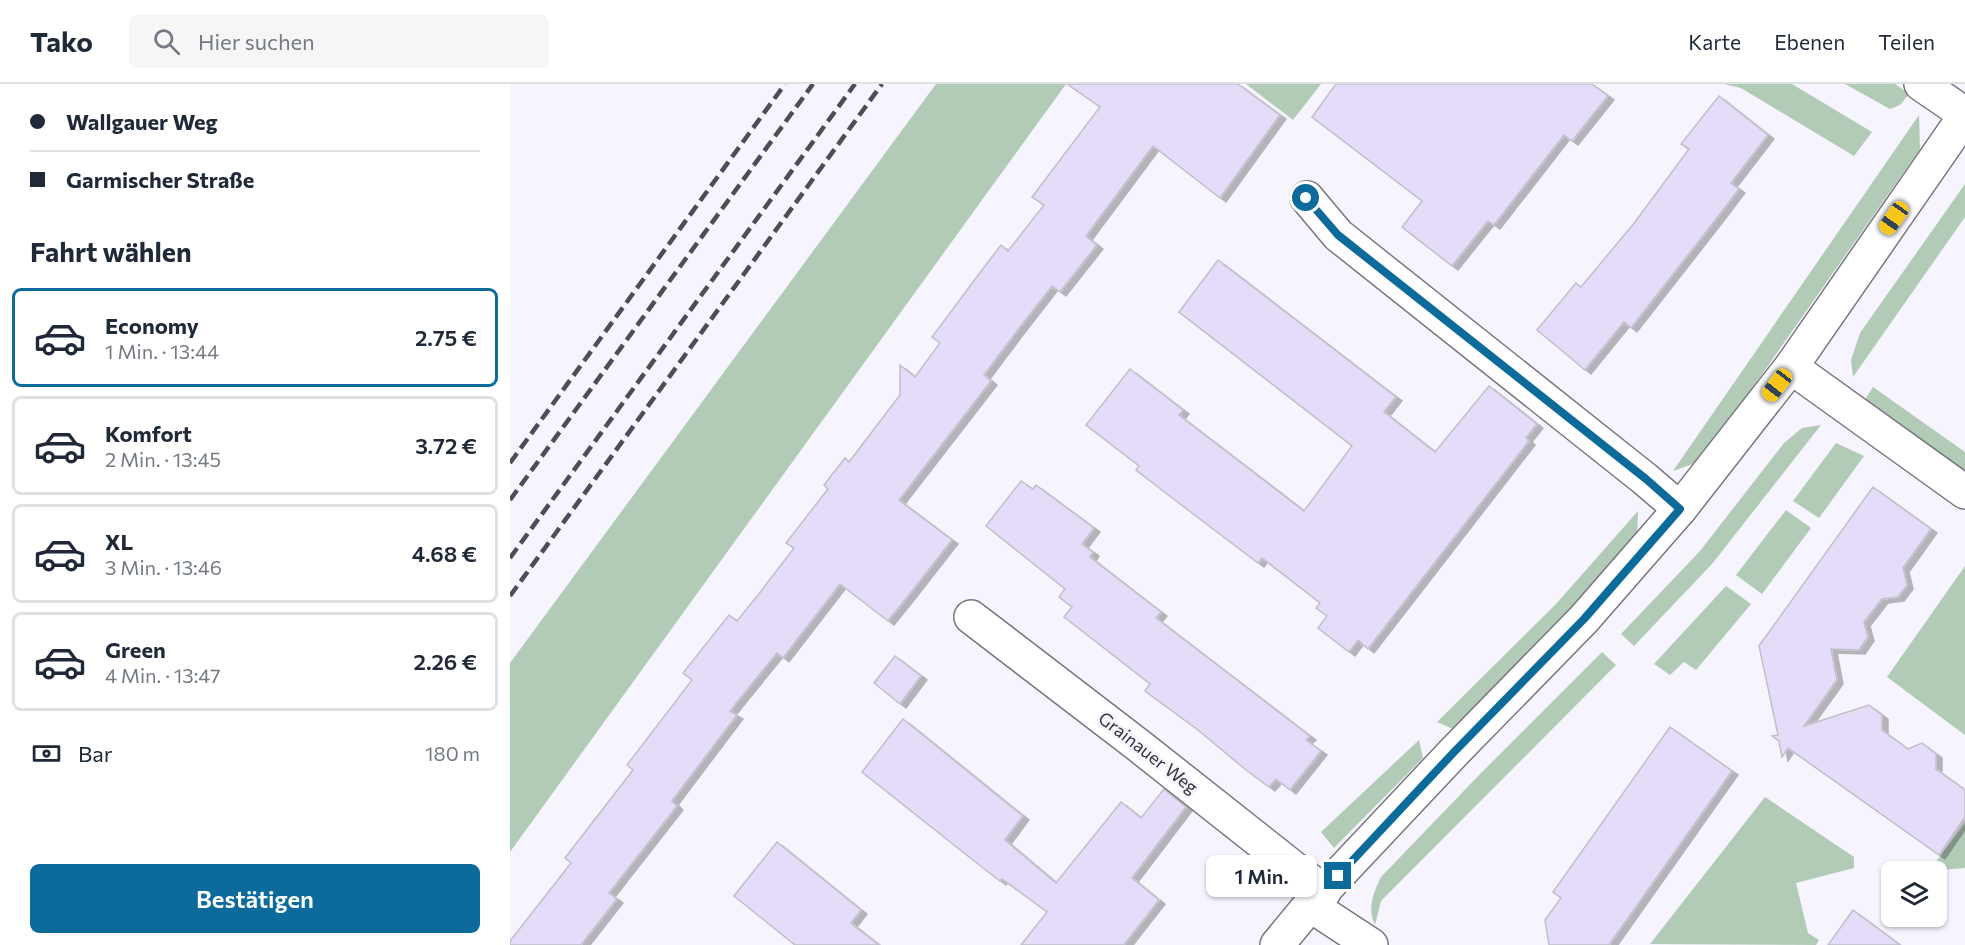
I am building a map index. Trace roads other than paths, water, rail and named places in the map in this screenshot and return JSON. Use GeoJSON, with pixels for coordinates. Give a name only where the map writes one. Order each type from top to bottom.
{"type":"FeatureCollection","features":[{"type":"Feature","properties":{"kind":"street"},"geometry":{"type":"LineString","coordinates":[[1277,945],[1455,751],[1584,619],[1680,509],[1791,367],[1965,115],[1921,84]]}},
{"type":"Feature","properties":{"kind":"street"},"geometry":{"type":"LineString","coordinates":[[1306,198],[1338,235],[1646,479],[1680,509]]}},
{"type":"Feature","properties":{"kind":"street"},"geometry":{"type":"LineString","coordinates":[[1791,367],[1965,492]]}},
{"type":"Feature","properties":{"kind":"street","name":"Grainauer Weg"},"geometry":{"type":"LineString","coordinates":[[970,617],[1138,745],[1371,945]]}},
{"type":"Feature","properties":{"kind":"railway"},"geometry":{"type":"LineString","coordinates":[[510,463],[785,84]]}},
{"type":"Feature","properties":{"kind":"railway"},"geometry":{"type":"LineString","coordinates":[[510,500],[813,84]]}},
{"type":"Feature","properties":{"kind":"railway"},"geometry":{"type":"LineString","coordinates":[[510,558],[855,84]]}},
{"type":"Feature","properties":{"kind":"railway"},"geometry":{"type":"LineString","coordinates":[[510,596],[882,84]]}}]}
